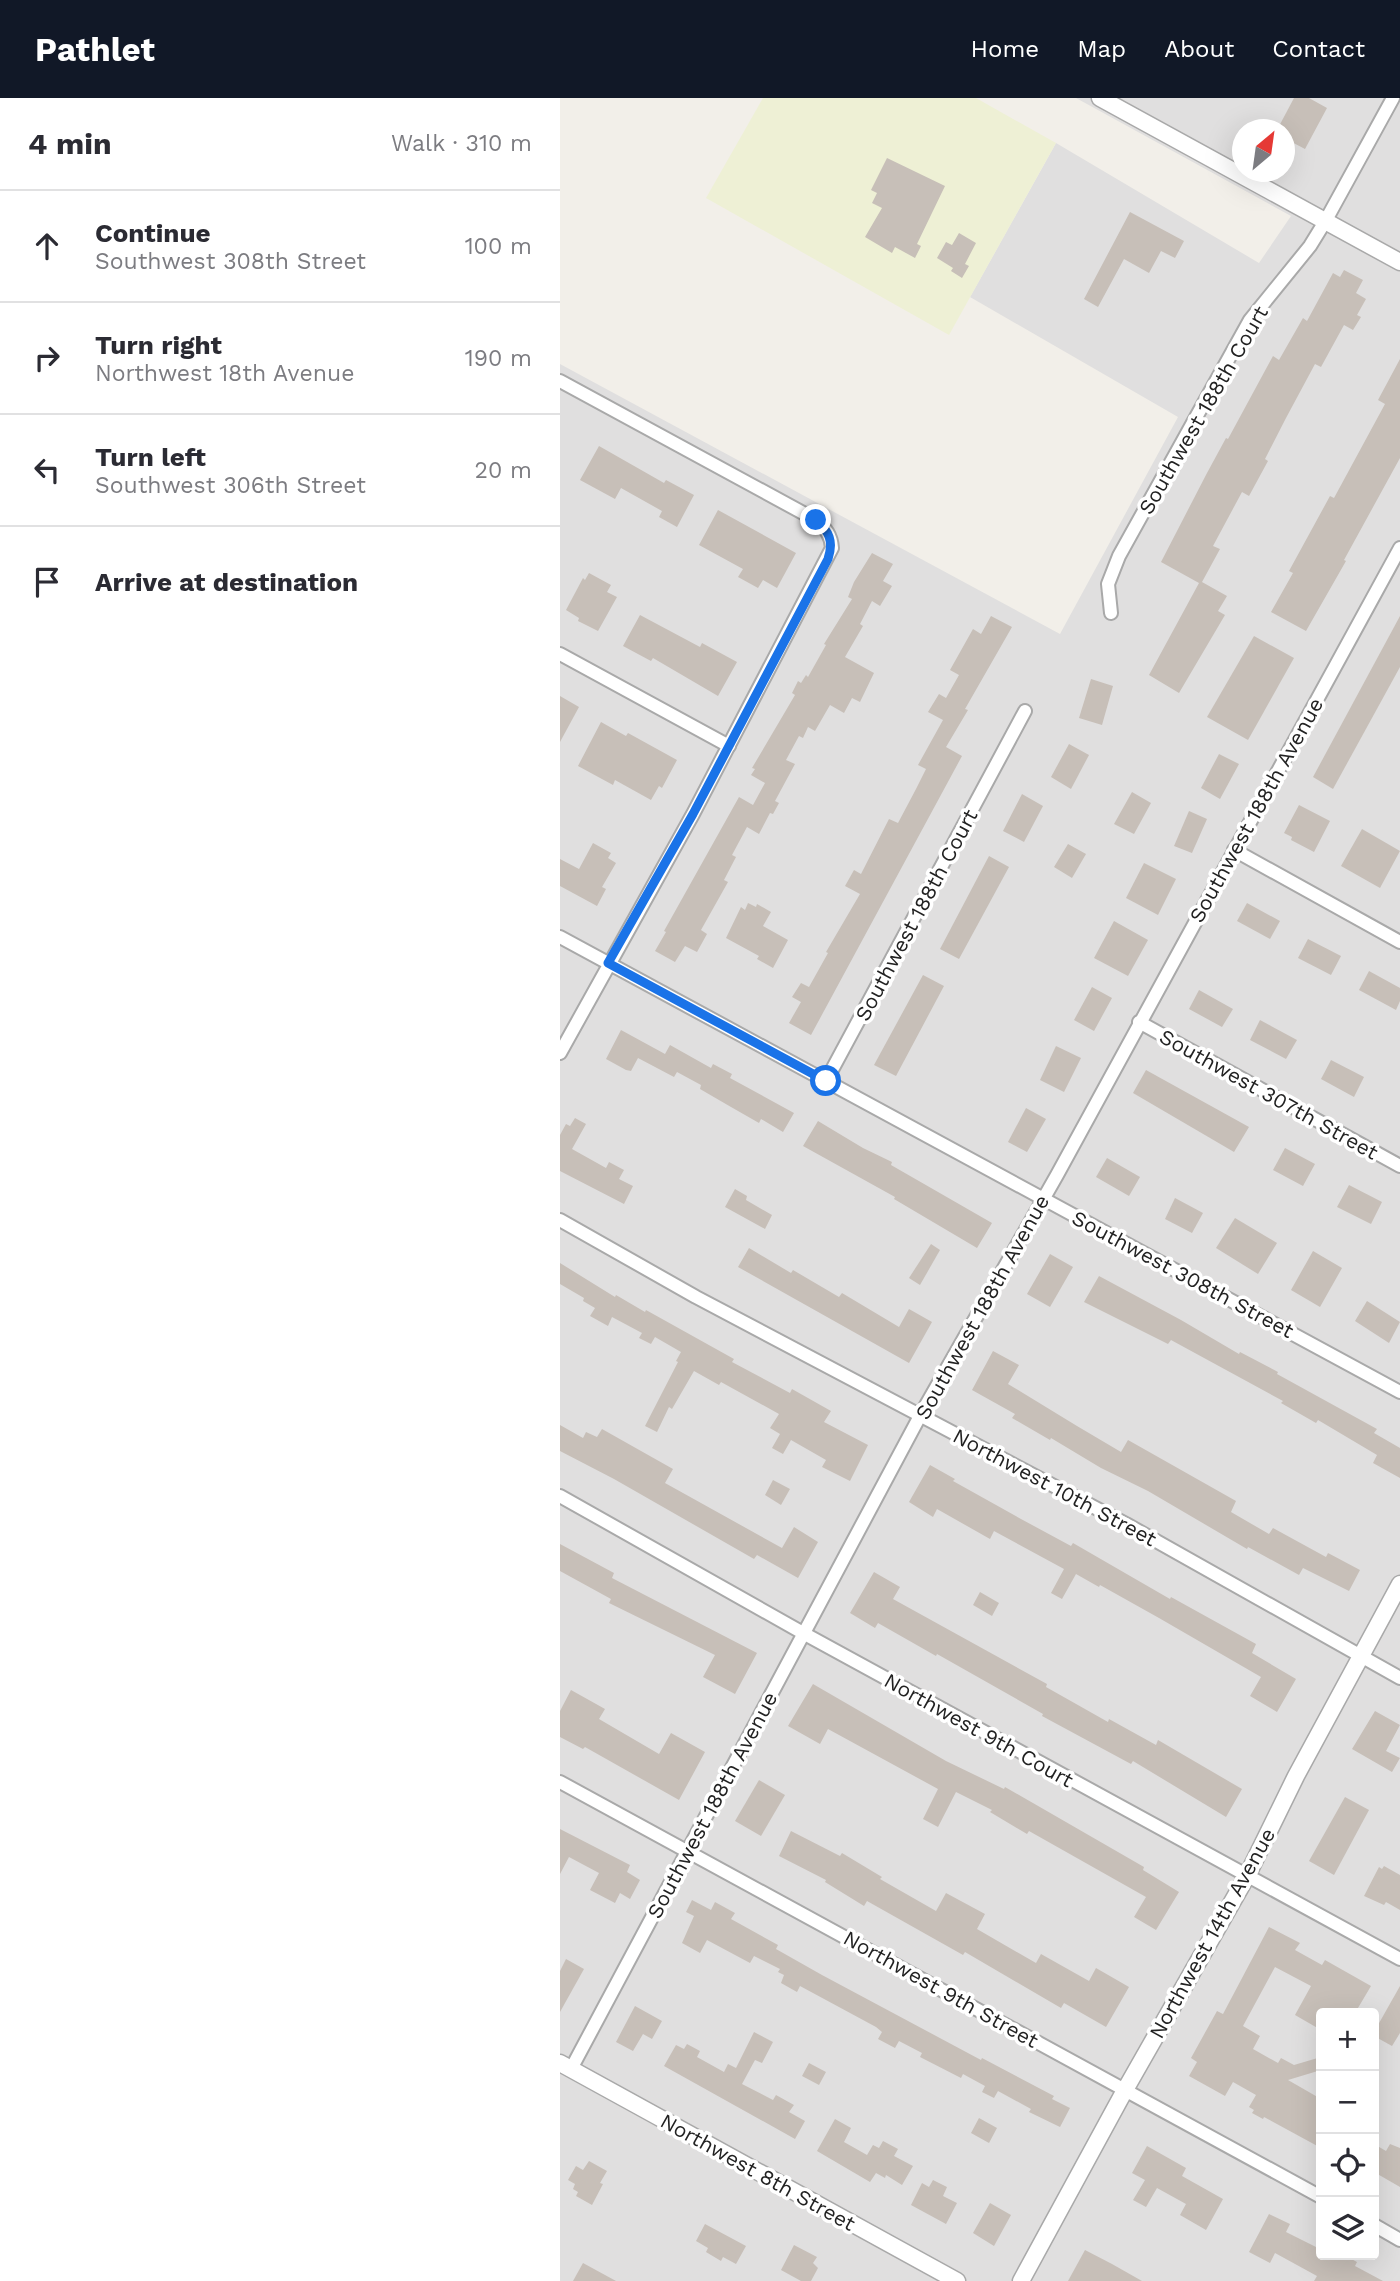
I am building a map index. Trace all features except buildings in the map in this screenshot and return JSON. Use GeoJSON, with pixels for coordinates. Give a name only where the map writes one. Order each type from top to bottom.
{"type":"FeatureCollection","features":[{"type":"Feature","properties":{"kind":"street"},"geometry":{"type":"LineString","coordinates":[[1100,98],[1400,262]]}},
{"type":"Feature","properties":{"kind":"street","name":"Southwest 188th Court"},"geometry":{"type":"LineString","coordinates":[[1111,613],[1108,584],[1119,556],[1250,320],[1310,246],[1393,98]]}},
{"type":"Feature","properties":{"kind":"street"},"geometry":{"type":"LineString","coordinates":[[560,381],[816,520],[826,529],[832,548],[729,746],[560,1053]]}},
{"type":"Feature","properties":{"kind":"street","name":"Southwest 188th Avenue"},"geometry":{"type":"LineString","coordinates":[[566,2066],[688,1850],[921,1414],[1043,1199],[1400,548]]}},
{"type":"Feature","properties":{"kind":"street"},"geometry":{"type":"LineString","coordinates":[[560,654],[729,746]]}},
{"type":"Feature","properties":{"kind":"street","name":"Southwest 188th Court"},"geometry":{"type":"LineString","coordinates":[[826,1081],[1025,712]]}},
{"type":"Feature","properties":{"kind":"street"},"geometry":{"type":"LineString","coordinates":[[1234,850],[1400,942]]}},
{"type":"Feature","properties":{"kind":"street","name":"Southwest 308th Street"},"geometry":{"type":"LineString","coordinates":[[560,937],[1400,1392]]}},
{"type":"Feature","properties":{"kind":"street","name":"Southwest 307th Street"},"geometry":{"type":"LineString","coordinates":[[1139,1022],[1400,1166]]}},
{"type":"Feature","properties":{"kind":"street","name":"Northwest 10th Street"},"geometry":{"type":"LineString","coordinates":[[560,1220],[696,1297],[1126,1524],[1400,1678]]}},
{"type":"Feature","properties":{"kind":"street","name":"Northwest 9th Court"},"geometry":{"type":"LineString","coordinates":[[560,1496],[803,1633],[1400,1959]]}},
{"type":"Feature","properties":{"kind":"street","name":"Northwest 14th Avenue"},"geometry":{"type":"LineString","coordinates":[[1021,2281],[1125,2090],[1247,1876],[1296,1776],[1400,1584]]}},
{"type":"Feature","properties":{"kind":"street","name":"Northwest 9th Street"},"geometry":{"type":"LineString","coordinates":[[560,1782],[1316,2194]]}},
{"type":"Feature","properties":{"kind":"street","name":"Northwest 8th Street"},"geometry":{"type":"LineString","coordinates":[[566,2066],[957,2281]]}},
{"type":"Feature","properties":{"kind":"street"},"geometry":{"type":"LineString","coordinates":[[1379,2228],[1400,2240]]}},
{"type":"Feature","properties":{"kind":"shaded area"},"geometry":{"type":"Polygon","coordinates":[[[1076,98],[1400,98],[1400,2281],[560,2281],[560,364],[1060,634],[1178,417],[970,297],[1056,143],[1259,263],[1291,216],[1076,98]]]}},
{"type":"Feature","properties":{"kind":"green space"},"geometry":{"type":"Polygon","coordinates":[[[763,98],[976,98],[1056,143],[949,335],[706,198],[763,98]]]}},
{"type":"Feature","properties":{"kind":"route"},"geometry":{"type":"LineString","coordinates":[[816,520],[831,538],[832,548],[828,559],[693,814],[608,963],[826,1081]]}}]}
